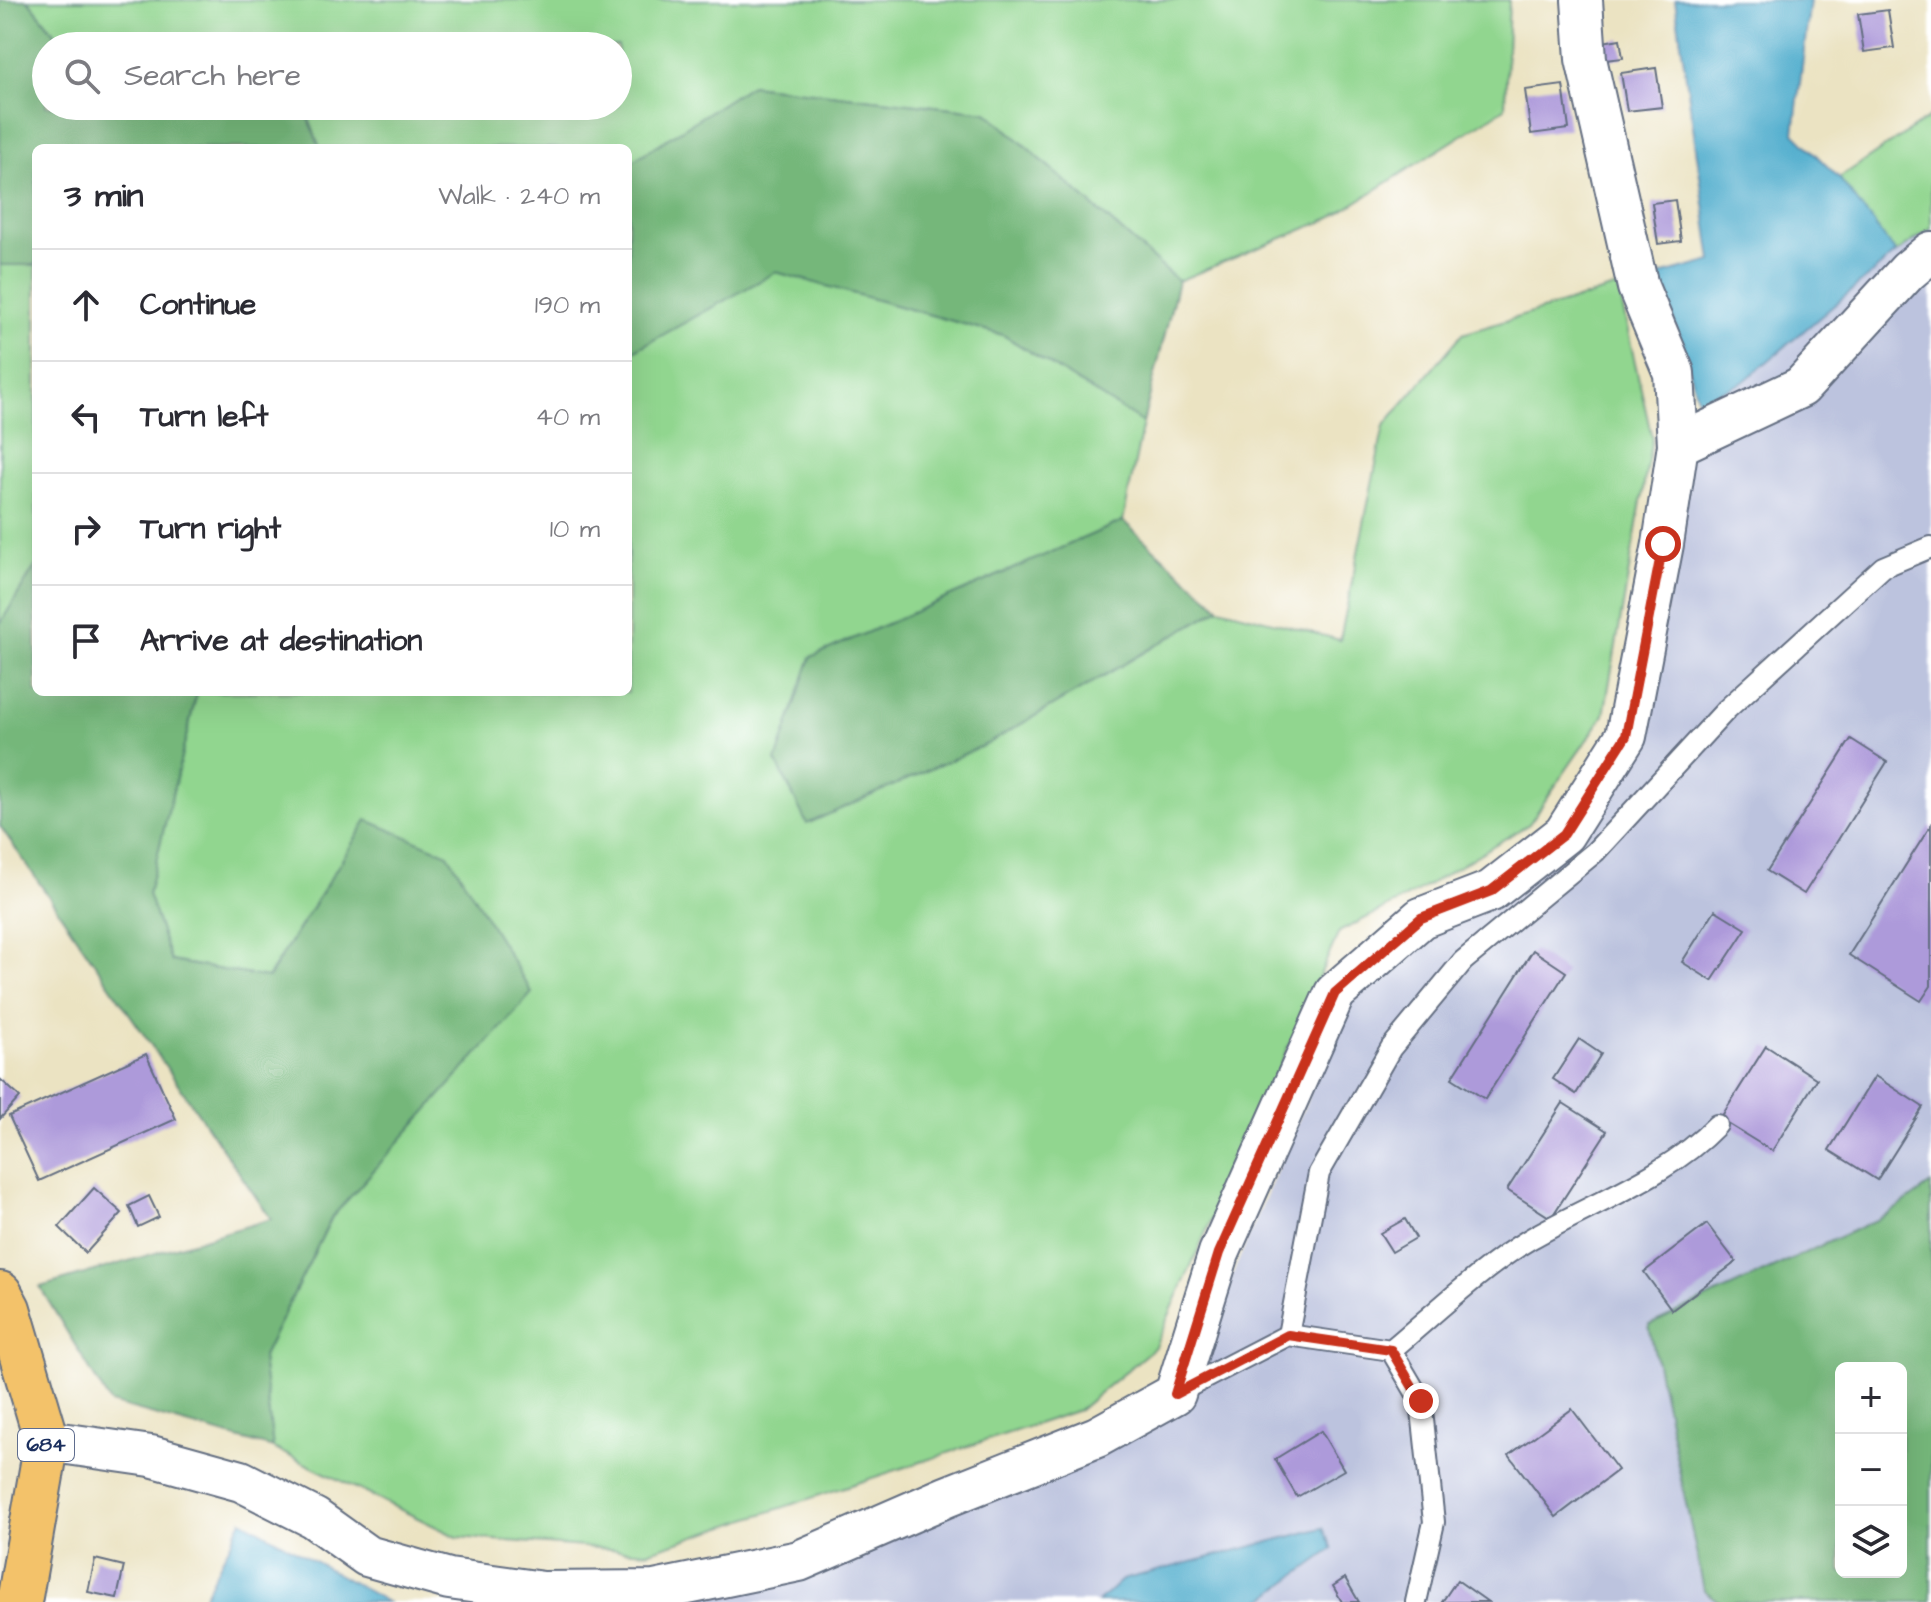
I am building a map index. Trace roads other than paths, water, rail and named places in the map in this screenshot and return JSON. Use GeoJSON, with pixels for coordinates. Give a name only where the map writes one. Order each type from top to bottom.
{"type":"FeatureCollection","features":[{"type":"Feature","properties":{"kind":"highway","name":"684"},"geometry":{"type":"LineString","coordinates":[[0,1294],[8,1309],[47,1441],[19,1602]]}},
{"type":"Feature","properties":{"kind":"street"},"geometry":{"type":"LineString","coordinates":[[47,1441],[151,1456],[241,1481],[314,1518],[367,1556],[449,1579],[543,1592],[654,1591],[799,1561],[946,1497],[1097,1437],[1175,1394],[1219,1253],[1335,993],[1421,918],[1491,891],[1564,834],[1626,736],[1663,544],[1678,445],[1674,373],[1638,287],[1586,59],[1582,0]]}},
{"type":"Feature","properties":{"kind":"street"},"geometry":{"type":"LineString","coordinates":[[1678,445],[1801,387],[1908,271],[1931,252]]}},
{"type":"Feature","properties":{"kind":"lane"},"geometry":{"type":"LineString","coordinates":[[1288,1335],[1319,1173],[1391,1048],[1463,961],[1595,852],[1727,709],[1883,567],[1931,547]]}},
{"type":"Feature","properties":{"kind":"lane"},"geometry":{"type":"LineString","coordinates":[[1175,1394],[1288,1335],[1391,1350],[1527,1240],[1630,1187],[1703,1139],[1717,1125]]}},
{"type":"Feature","properties":{"kind":"lane"},"geometry":{"type":"LineString","coordinates":[[1391,1350],[1421,1401],[1434,1522],[1416,1602]]}},
{"type":"Feature","properties":{"kind":"water"},"geometry":{"type":"Polygon","coordinates":[[[1675,0],[1810,0],[1794,133],[1839,178],[1896,253],[1742,383],[1698,401],[1660,275],[1712,261],[1675,0]]]}},
{"type":"Feature","properties":{"kind":"water"},"geometry":{"type":"Polygon","coordinates":[[[242,1520],[387,1602],[201,1602],[242,1520]]]}},
{"type":"Feature","properties":{"kind":"water"},"geometry":{"type":"Polygon","coordinates":[[[1323,1528],[1333,1549],[1259,1602],[1098,1602],[1122,1580],[1323,1528]]]}}]}
